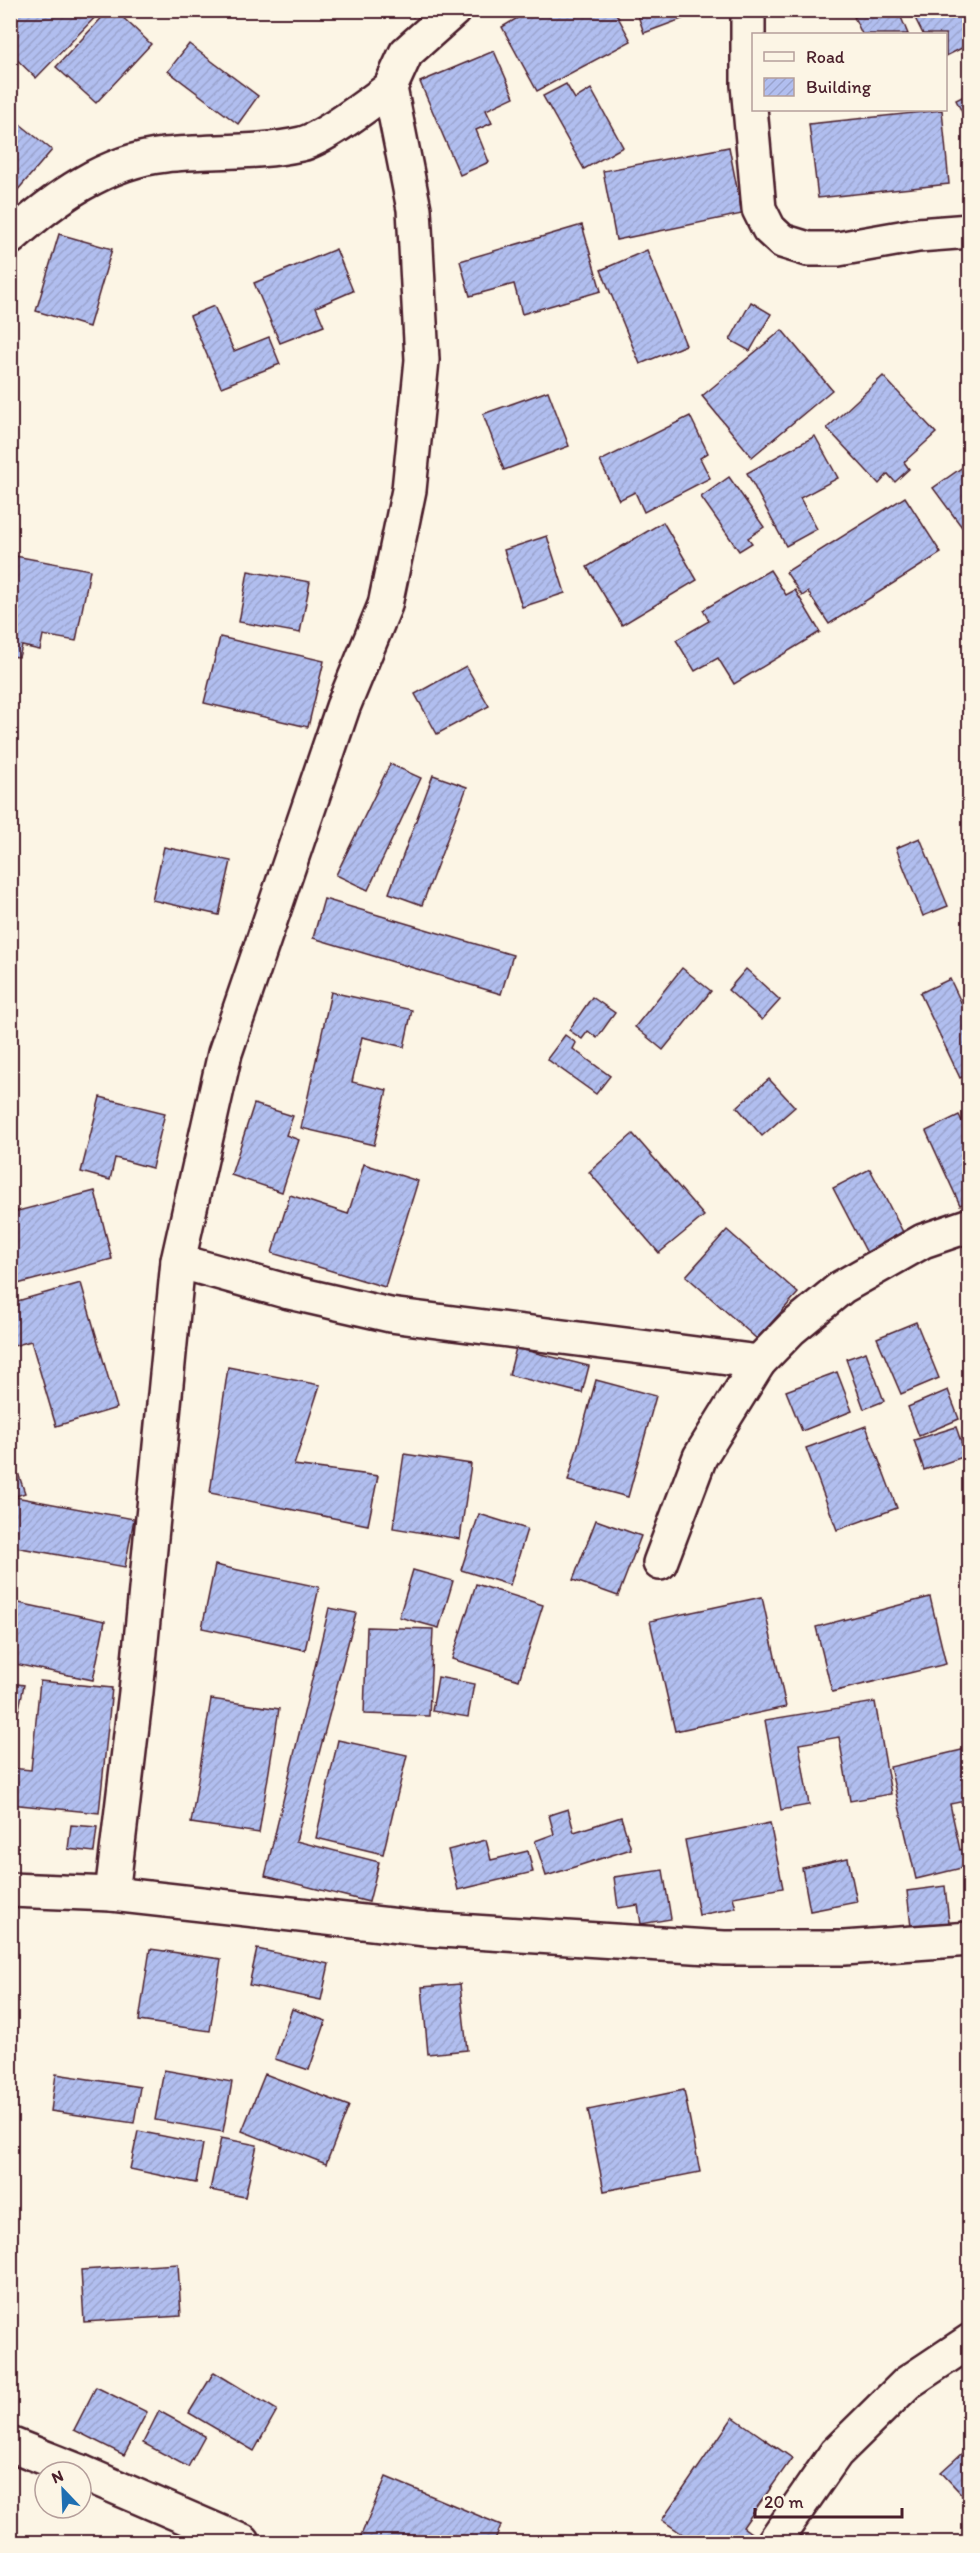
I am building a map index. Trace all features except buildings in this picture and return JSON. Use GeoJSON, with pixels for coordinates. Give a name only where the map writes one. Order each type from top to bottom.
{"type":"FeatureCollection","features":[{"type":"Feature","properties":{"kind":"street"},"geometry":{"type":"LineString","coordinates":[[10,238],[71,189],[121,165],[162,155],[303,144],[340,123],[390,88],[406,53],[454,10]]}},
{"type":"Feature","properties":{"kind":"street"},"geometry":{"type":"LineString","coordinates":[[748,10],[748,85],[759,209],[769,229],[783,241],[808,249],[838,249],[918,235],[969,231]]}},
{"type":"Feature","properties":{"kind":"street"},"geometry":{"type":"LineString","coordinates":[[112,1894],[136,1692],[178,1261],[225,1053],[343,707],[385,605],[409,490],[422,360],[414,209],[390,88]]}},
{"type":"Feature","properties":{"kind":"street"},"geometry":{"type":"LineString","coordinates":[[660,1563],[700,1457],[759,1362],[790,1329],[842,1287],[923,1241],[969,1225]]}},
{"type":"Feature","properties":{"kind":"street"},"geometry":{"type":"LineString","coordinates":[[178,1261],[289,1292],[390,1315],[759,1362]]}},
{"type":"Feature","properties":{"kind":"street"},"geometry":{"type":"LineString","coordinates":[[10,1890],[112,1894],[426,1929],[701,1947],[844,1948],[969,1939]]}},
{"type":"Feature","properties":{"kind":"street"},"geometry":{"type":"LineString","coordinates":[[774,2542],[836,2453],[907,2383],[969,2341]]}},
{"type":"Feature","properties":{"kind":"street"},"geometry":{"type":"LineString","coordinates":[[10,2444],[51,2460]]}},
{"type":"Feature","properties":{"kind":"street"},"geometry":{"type":"LineString","coordinates":[[93,2477],[243,2542]]}}]}
